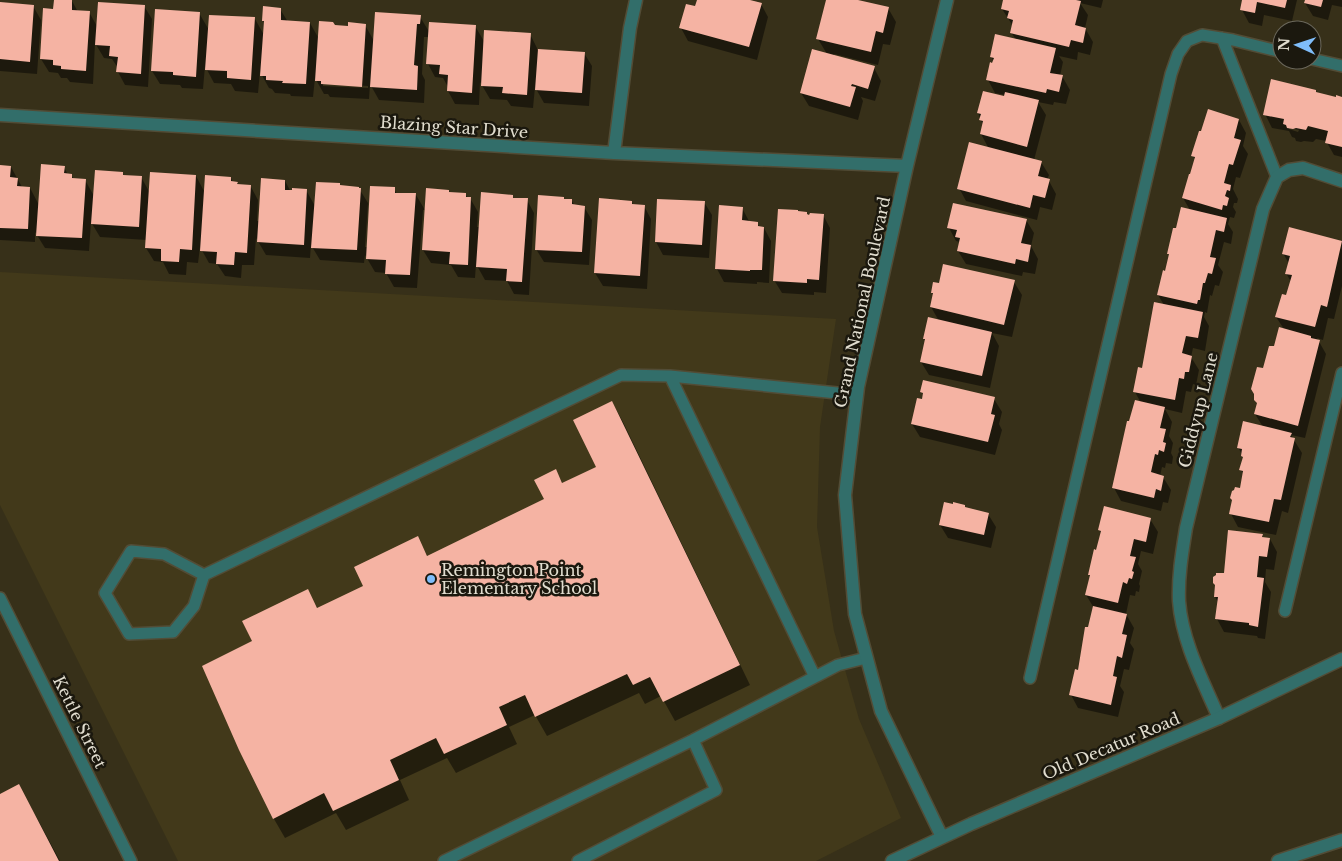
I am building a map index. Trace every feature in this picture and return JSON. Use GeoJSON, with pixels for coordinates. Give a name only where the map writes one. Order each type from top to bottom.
{"type":"FeatureCollection","features":[{"type":"Feature","properties":{"kind":"street"},"geometry":{"type":"LineString","coordinates":[[614,153],[630,28],[636,0]]}},
{"type":"Feature","properties":{"kind":"street","name":"Grand National Boulevard"},"geometry":{"type":"LineString","coordinates":[[942,837],[881,711],[855,614],[845,495],[857,395],[907,166],[947,0]]}},
{"type":"Feature","properties":{"kind":"street","name":"Blazing Star Drive"},"geometry":{"type":"LineString","coordinates":[[0,115],[614,153],[907,166]]}},
{"type":"Feature","properties":{"kind":"street"},"geometry":{"type":"LineString","coordinates":[[1276,177],[1289,170],[1303,168],[1342,181]]}},
{"type":"Feature","properties":{"kind":"street","name":"Giddyup Lane"},"geometry":{"type":"LineString","coordinates":[[1219,718],[1186,636],[1179,602],[1179,572],[1186,528],[1263,209],[1276,177]]}},
{"type":"Feature","properties":{"kind":"street","name":"Old Decatur Road"},"geometry":{"type":"LineString","coordinates":[[892,861],[942,837],[1219,718],[1342,659]]}},
{"type":"Feature","properties":{"kind":"street"},"geometry":{"type":"LineString","coordinates":[[1281,860],[1342,840]]}},
{"type":"Feature","properties":{"kind":"lane"},"geometry":{"type":"LineString","coordinates":[[1030,678],[1171,74],[1178,54],[1188,41],[1202,35],[1272,50]]}},
{"type":"Feature","properties":{"kind":"lane"},"geometry":{"type":"LineString","coordinates":[[1222,38],[1276,177]]}},
{"type":"Feature","properties":{"kind":"lane"},"geometry":{"type":"LineString","coordinates":[[1322,61],[1342,66]]}},
{"type":"Feature","properties":{"kind":"lane"},"geometry":{"type":"LineString","coordinates":[[1285,611],[1342,373]]}},
{"type":"Feature","properties":{"kind":"lane"},"geometry":{"type":"LineString","coordinates":[[204,575],[164,554],[130,551],[106,593],[129,634],[173,632],[194,606],[204,575],[621,375],[670,376],[857,395]]}},
{"type":"Feature","properties":{"kind":"lane"},"geometry":{"type":"LineString","coordinates":[[670,376],[815,677]]}},
{"type":"Feature","properties":{"kind":"lane","name":"Kettle Street"},"geometry":{"type":"LineString","coordinates":[[0,598],[130,861]]}},
{"type":"Feature","properties":{"kind":"lane"},"geometry":{"type":"LineString","coordinates":[[444,861],[693,740],[838,665],[866,658]]}},
{"type":"Feature","properties":{"kind":"lane"},"geometry":{"type":"LineString","coordinates":[[578,861],[716,790],[693,740]]}},
{"type":"Feature","properties":{"kind":"shaded area","name":"Remington Point Elementary School"},"geometry":{"type":"Polygon","coordinates":[[[0,272],[836,319],[820,427],[817,527],[834,631],[859,719],[901,818],[816,861],[178,861],[0,505],[0,272]]]}},
{"type":"Feature","properties":{"kind":"building"},"geometry":{"type":"Polygon","coordinates":[[[54,0],[72,0],[72,10],[90,11],[86,71],[61,69],[61,66],[53,65],[53,60],[40,59],[43,8],[53,9],[54,0]]]}},
{"type":"Feature","properties":{"kind":"building"},"geometry":{"type":"Polygon","coordinates":[[[697,0],[750,0],[762,3],[749,47],[679,28],[686,4],[695,6],[697,0]]]}},
{"type":"Feature","properties":{"kind":"building"},"geometry":{"type":"Polygon","coordinates":[[[826,0],[858,0],[889,7],[883,33],[876,31],[871,52],[816,39],[826,0]]]}},
{"type":"Feature","properties":{"kind":"building"},"geometry":{"type":"Polygon","coordinates":[[[1003,0],[1081,1],[1075,25],[1086,28],[1083,43],[1071,40],[1069,47],[1010,33],[1013,20],[1007,18],[1009,11],[1001,9],[1003,0]]]}},
{"type":"Feature","properties":{"kind":"building"},"geometry":{"type":"Polygon","coordinates":[[[1242,0],[1287,0],[1285,8],[1257,2],[1255,13],[1240,10],[1242,0]]]}},
{"type":"Feature","properties":{"kind":"building"},"geometry":{"type":"Polygon","coordinates":[[[1305,0],[1323,0],[1321,7],[1304,3],[1305,0]]]}},
{"type":"Feature","properties":{"kind":"building"},"geometry":{"type":"Polygon","coordinates":[[[0,2],[34,5],[30,62],[0,59],[0,2]]]}},
{"type":"Feature","properties":{"kind":"building"},"geometry":{"type":"Polygon","coordinates":[[[98,2],[145,5],[141,74],[116,72],[118,57],[109,56],[110,46],[95,45],[98,2]]]}},
{"type":"Feature","properties":{"kind":"building"},"geometry":{"type":"Polygon","coordinates":[[[263,6],[281,8],[281,20],[310,22],[306,84],[282,83],[283,81],[266,80],[266,76],[260,76],[264,21],[262,21],[263,6]]]}},
{"type":"Feature","properties":{"kind":"building"},"geometry":{"type":"Polygon","coordinates":[[[155,9],[200,12],[196,77],[173,75],[173,72],[151,71],[155,9]]]}},
{"type":"Feature","properties":{"kind":"building"},"geometry":{"type":"Polygon","coordinates":[[[375,12],[421,15],[420,24],[417,24],[414,65],[418,66],[417,90],[370,87],[375,12]]]}},
{"type":"Feature","properties":{"kind":"building"},"geometry":{"type":"Polygon","coordinates":[[[209,15],[255,17],[251,80],[227,78],[227,71],[205,70],[209,15]]]}},
{"type":"Feature","properties":{"kind":"building"},"geometry":{"type":"Polygon","coordinates":[[[319,21],[348,26],[348,22],[366,24],[362,87],[321,84],[321,81],[315,81],[319,21]]]}},
{"type":"Feature","properties":{"kind":"building"},"geometry":{"type":"Polygon","coordinates":[[[429,22],[476,25],[472,93],[447,91],[448,75],[439,74],[440,65],[426,64],[429,22]]]}},
{"type":"Feature","properties":{"kind":"building"},"geometry":{"type":"Polygon","coordinates":[[[484,30],[531,33],[527,95],[502,93],[503,87],[481,86],[484,30]]]}},
{"type":"Feature","properties":{"kind":"building"},"geometry":{"type":"Polygon","coordinates":[[[995,34],[1056,48],[1050,73],[1063,75],[1059,92],[1047,89],[1046,93],[986,80],[990,62],[992,63],[994,58],[990,57],[995,34]]]}},
{"type":"Feature","properties":{"kind":"building"},"geometry":{"type":"Polygon","coordinates":[[[538,49],[585,52],[582,93],[535,90],[538,49]]]}},
{"type":"Feature","properties":{"kind":"building"},"geometry":{"type":"Polygon","coordinates":[[[812,49],[875,66],[868,89],[852,84],[851,86],[856,87],[850,107],[800,93],[812,49]]]}},
{"type":"Feature","properties":{"kind":"building"},"geometry":{"type":"Polygon","coordinates":[[[1271,79],[1316,90],[1316,92],[1342,97],[1342,147],[1325,143],[1328,131],[1308,126],[1306,130],[1287,128],[1283,124],[1284,119],[1263,115],[1271,79]]]}},
{"type":"Feature","properties":{"kind":"building"},"geometry":{"type":"Polygon","coordinates":[[[983,91],[1004,96],[1005,92],[1039,100],[1027,147],[980,134],[983,121],[979,120],[981,114],[977,113],[983,91]]]}},
{"type":"Feature","properties":{"kind":"building"},"geometry":{"type":"Polygon","coordinates":[[[1208,109],[1239,119],[1234,138],[1241,140],[1233,165],[1229,164],[1224,183],[1231,185],[1230,191],[1227,190],[1225,196],[1229,198],[1227,206],[1223,205],[1222,210],[1182,198],[1195,157],[1191,156],[1208,109]]]}},
{"type":"Feature","properties":{"kind":"building"},"geometry":{"type":"Polygon","coordinates":[[[969,142],[1042,161],[1038,176],[1050,179],[1045,198],[1033,195],[1030,208],[957,189],[969,142]]]}},
{"type":"Feature","properties":{"kind":"building"},"geometry":{"type":"Polygon","coordinates":[[[41,164],[65,166],[64,173],[72,174],[72,178],[86,179],[82,238],[36,236],[41,164]]]}},
{"type":"Feature","properties":{"kind":"building"},"geometry":{"type":"Polygon","coordinates":[[[0,165],[11,166],[10,177],[18,178],[17,186],[30,187],[28,229],[0,228],[0,165]]]}},
{"type":"Feature","properties":{"kind":"building"},"geometry":{"type":"Polygon","coordinates":[[[95,170],[123,172],[123,175],[142,176],[139,227],[91,224],[95,170]]]}},
{"type":"Feature","properties":{"kind":"building"},"geometry":{"type":"Polygon","coordinates":[[[150,172],[196,175],[192,250],[180,249],[179,262],[161,261],[161,249],[145,248],[150,172]]]}},
{"type":"Feature","properties":{"kind":"building"},"geometry":{"type":"Polygon","coordinates":[[[205,175],[231,177],[231,181],[238,182],[237,184],[251,185],[247,253],[235,252],[234,265],[216,264],[217,252],[200,251],[205,175]]]}},
{"type":"Feature","properties":{"kind":"building"},"geometry":{"type":"Polygon","coordinates":[[[261,178],[285,180],[285,190],[292,190],[292,188],[307,189],[304,245],[257,242],[261,178]]]}},
{"type":"Feature","properties":{"kind":"building"},"geometry":{"type":"Polygon","coordinates":[[[316,182],[340,183],[340,185],[361,188],[357,250],[311,248],[316,182]]]}},
{"type":"Feature","properties":{"kind":"building"},"geometry":{"type":"Polygon","coordinates":[[[370,186],[395,187],[395,193],[416,193],[410,275],[385,274],[386,260],[366,259],[370,186]]]}},
{"type":"Feature","properties":{"kind":"building"},"geometry":{"type":"Polygon","coordinates":[[[426,188],[466,193],[466,197],[471,197],[468,265],[449,264],[450,252],[422,250],[426,188]]]}},
{"type":"Feature","properties":{"kind":"building"},"geometry":{"type":"Polygon","coordinates":[[[481,192],[513,195],[513,198],[528,198],[522,282],[506,281],[507,269],[476,267],[481,192]]]}},
{"type":"Feature","properties":{"kind":"building"},"geometry":{"type":"Polygon","coordinates":[[[538,195],[564,197],[564,199],[572,199],[572,204],[585,206],[582,252],[535,250],[538,195]]]}},
{"type":"Feature","properties":{"kind":"building"},"geometry":{"type":"Polygon","coordinates":[[[599,198],[632,201],[632,204],[645,205],[640,276],[594,273],[599,198]]]}},
{"type":"Feature","properties":{"kind":"building"},"geometry":{"type":"Polygon","coordinates":[[[657,199],[705,201],[702,245],[655,242],[657,199]]]}},
{"type":"Feature","properties":{"kind":"building"},"geometry":{"type":"Polygon","coordinates":[[[953,203],[1027,219],[1021,243],[1031,245],[1028,262],[1016,259],[1015,264],[957,251],[960,238],[955,237],[957,230],[947,228],[953,203]]]}},
{"type":"Feature","properties":{"kind":"building"},"geometry":{"type":"Polygon","coordinates":[[[719,205],[743,207],[742,220],[758,222],[758,226],[764,227],[762,270],[715,269],[719,205]]]}},
{"type":"Feature","properties":{"kind":"building"},"geometry":{"type":"Polygon","coordinates":[[[1181,207],[1227,218],[1224,232],[1216,230],[1210,257],[1216,258],[1212,274],[1208,273],[1205,283],[1203,283],[1200,300],[1198,300],[1197,304],[1157,295],[1163,270],[1165,271],[1173,228],[1176,228],[1181,207]]]}},
{"type":"Feature","properties":{"kind":"building"},"geometry":{"type":"Polygon","coordinates":[[[778,209],[798,210],[807,212],[809,215],[810,213],[824,214],[819,280],[807,279],[807,283],[773,281],[778,209]]]}},
{"type":"Feature","properties":{"kind":"building"},"geometry":{"type":"Polygon","coordinates":[[[1289,227],[1342,241],[1327,307],[1321,305],[1315,327],[1275,317],[1282,294],[1286,295],[1292,275],[1285,274],[1290,256],[1282,254],[1289,227]]]}},
{"type":"Feature","properties":{"kind":"building"},"geometry":{"type":"Polygon","coordinates":[[[943,264],[1015,280],[1004,325],[930,307],[933,282],[939,283],[943,264]]]}},
{"type":"Feature","properties":{"kind":"building"},"geometry":{"type":"Polygon","coordinates":[[[1154,302],[1203,312],[1198,338],[1186,336],[1182,353],[1192,356],[1189,372],[1185,372],[1184,379],[1179,378],[1175,400],[1133,392],[1138,367],[1142,368],[1154,302]]]}},
{"type":"Feature","properties":{"kind":"building"},"geometry":{"type":"Polygon","coordinates":[[[928,317],[992,332],[982,376],[920,362],[928,317]]]}},
{"type":"Feature","properties":{"kind":"building"},"geometry":{"type":"Polygon","coordinates":[[[1279,327],[1320,340],[1298,426],[1254,414],[1257,403],[1254,400],[1254,394],[1251,389],[1257,367],[1263,368],[1269,346],[1274,346],[1279,327]]]}},
{"type":"Feature","properties":{"kind":"building"},"geometry":{"type":"Polygon","coordinates":[[[923,380],[995,397],[991,414],[995,415],[988,442],[911,424],[917,398],[922,399],[923,393],[920,392],[923,380]]]}},
{"type":"Feature","properties":{"kind":"building"},"geometry":{"type":"Polygon","coordinates":[[[1135,400],[1165,407],[1160,428],[1166,429],[1163,442],[1166,443],[1164,452],[1159,450],[1158,455],[1155,454],[1151,472],[1164,476],[1161,491],[1156,489],[1154,498],[1112,488],[1127,421],[1129,421],[1135,400]]]}},
{"type":"Feature","properties":{"kind":"building"},"geometry":{"type":"Polygon","coordinates":[[[612,401],[740,665],[663,702],[650,677],[633,685],[627,674],[535,717],[525,695],[499,707],[507,725],[444,754],[436,738],[390,760],[399,780],[333,811],[324,793],[273,819],[239,750],[202,666],[252,641],[242,621],[308,589],[317,608],[363,586],[354,567],[418,536],[427,556],[544,499],[534,480],[556,469],[562,483],[596,467],[573,420],[612,401]]]}},
{"type":"Feature","properties":{"kind":"building"},"geometry":{"type":"Polygon","coordinates":[[[1243,421],[1292,433],[1290,437],[1295,438],[1281,500],[1274,499],[1269,522],[1229,514],[1232,491],[1235,487],[1240,488],[1243,471],[1239,470],[1243,457],[1241,456],[1242,449],[1237,448],[1243,421]]]}},
{"type":"Feature","properties":{"kind":"building"},"geometry":{"type":"Polygon","coordinates":[[[944,502],[953,504],[953,502],[989,513],[984,535],[939,525],[944,502]]]}},
{"type":"Feature","properties":{"kind":"building"},"geometry":{"type":"Polygon","coordinates":[[[1104,506],[1151,518],[1146,542],[1134,539],[1130,556],[1136,557],[1132,571],[1134,572],[1132,579],[1129,578],[1127,584],[1123,582],[1118,603],[1085,595],[1094,549],[1096,550],[1101,531],[1098,530],[1104,506]]]}},
{"type":"Feature","properties":{"kind":"building"},"geometry":{"type":"Polygon","coordinates":[[[1228,530],[1263,534],[1262,537],[1270,538],[1267,557],[1259,556],[1257,577],[1264,578],[1258,627],[1249,625],[1249,623],[1215,619],[1218,597],[1214,597],[1215,585],[1213,577],[1216,573],[1224,573],[1228,530]]]}},
{"type":"Feature","properties":{"kind":"building"},"geometry":{"type":"Polygon","coordinates":[[[1093,606],[1127,614],[1122,634],[1127,635],[1122,658],[1117,656],[1113,676],[1117,677],[1111,705],[1069,695],[1075,669],[1078,670],[1085,627],[1088,627],[1093,606]]]}},
{"type":"Feature","properties":{"kind":"building"},"geometry":{"type":"Polygon","coordinates":[[[19,784],[59,861],[0,861],[0,794],[19,784]]]}},
{"type":"Feature","properties":{"kind":"place","name":"Remington Point Elementary School"},"geometry":{"type":"Point","coordinates":[431,579]}}]}
